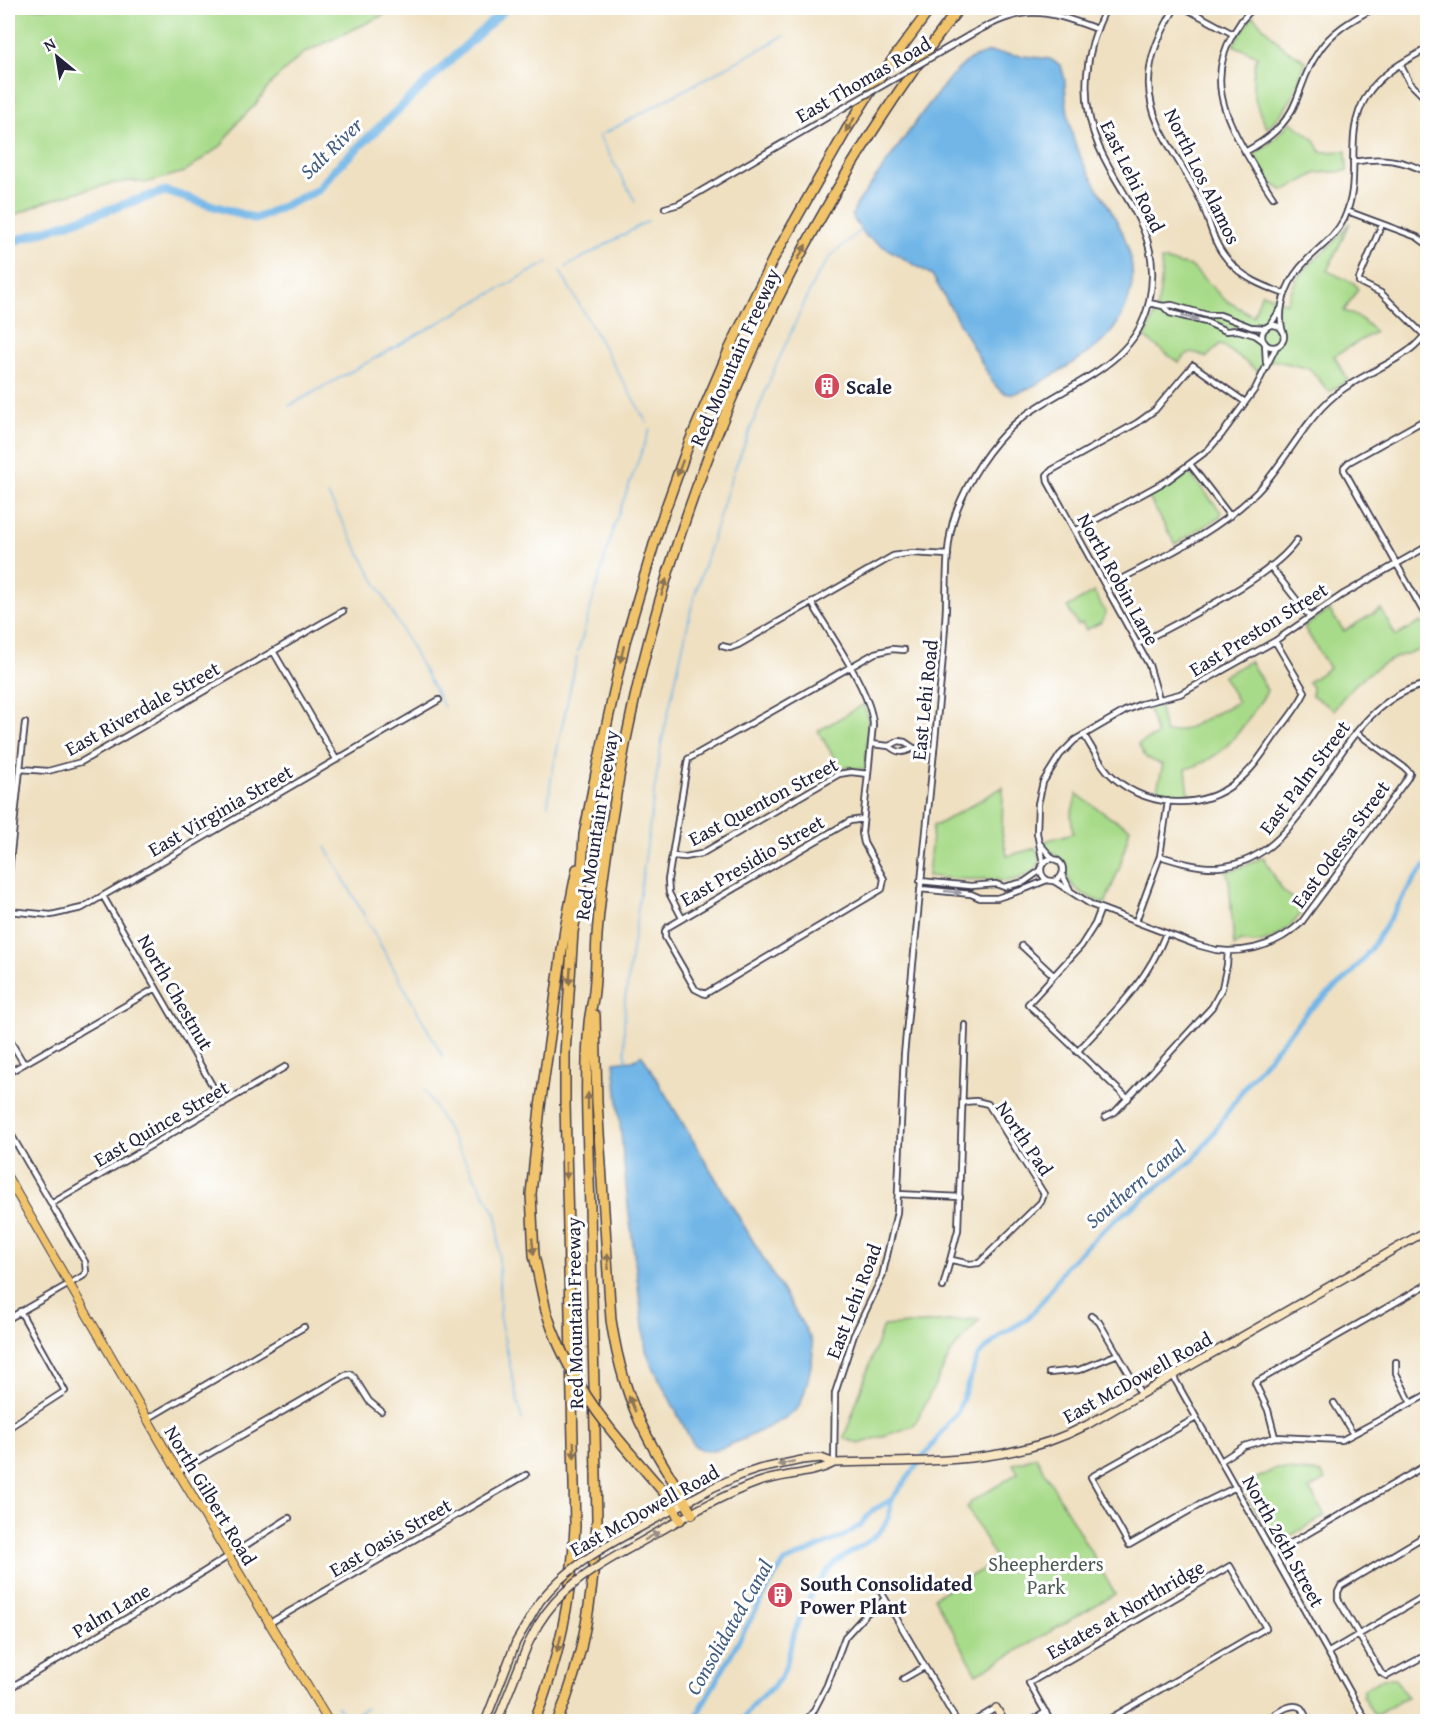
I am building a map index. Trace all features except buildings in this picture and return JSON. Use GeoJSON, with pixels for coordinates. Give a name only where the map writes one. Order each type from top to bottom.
{"type":"FeatureCollection","features":[{"type":"Feature","properties":{"kind":"highway","name":"Red Mountain Freeway"},"geometry":{"type":"LineString","coordinates":[[534,1722],[549,1683],[564,1624],[574,1550],[575,1501],[565,1078],[573,932],[581,886],[584,835],[625,642],[660,524],[689,443],[729,350],[772,261],[809,194],[879,78],[931,8]]}},
{"type":"Feature","properties":{"kind":"highway","name":"Red Mountain Freeway"},"geometry":{"type":"LineString","coordinates":[[557,1722],[580,1657],[594,1580],[596,1545],[587,1102],[589,1020],[594,994],[602,884],[620,773],[649,642],[682,530],[707,460],[751,354],[789,277],[869,136],[922,57],[959,8]]}},
{"type":"Feature","properties":{"kind":"highway"},"geometry":{"type":"LineString","coordinates":[[584,835],[565,929],[539,1117],[531,1194],[534,1255],[546,1311],[573,1377],[600,1418],[667,1496],[681,1520]]}},
{"type":"Feature","properties":{"kind":"highway"},"geometry":{"type":"LineString","coordinates":[[594,994],[597,1102],[611,1320],[615,1346],[628,1395],[641,1424],[692,1514]]}},
{"type":"Feature","properties":{"kind":"main road","name":"North Gilbert Road"},"geometry":{"type":"LineString","coordinates":[[8,1178],[178,1472],[329,1722]]}},
{"type":"Feature","properties":{"kind":"main road","name":"East McDowell Road"},"geometry":{"type":"LineString","coordinates":[[485,1722],[516,1642],[550,1588],[574,1566],[686,1502],[723,1483],[759,1469],[821,1458],[834,1463],[991,1457],[1044,1444],[1072,1433],[1428,1230]]}},
{"type":"Feature","properties":{"kind":"main road","name":"East McDowell Road"},"geometry":{"type":"LineString","coordinates":[[497,1722],[528,1644],[538,1625],[570,1585],[592,1569],[729,1494],[759,1482],[800,1472],[823,1470],[834,1463]]}},
{"type":"Feature","properties":{"kind":"main road"},"geometry":{"type":"LineString","coordinates":[[996,1708],[1004,1722]]}},
{"type":"Feature","properties":{"kind":"street"},"geometry":{"type":"LineString","coordinates":[[1097,29],[1106,8]]}},
{"type":"Feature","properties":{"kind":"street","name":"North Los Alamos"},"geometry":{"type":"LineString","coordinates":[[1175,8],[1155,45],[1150,68],[1149,92],[1156,121],[1197,194],[1217,244],[1227,259],[1240,273],[1257,284],[1285,294]]}},
{"type":"Feature","properties":{"kind":"street"},"geometry":{"type":"LineString","coordinates":[[1185,8],[1233,34]]}},
{"type":"Feature","properties":{"kind":"street"},"geometry":{"type":"LineString","coordinates":[[1253,8],[1233,34],[1223,60],[1221,91],[1229,122],[1273,197]]}},
{"type":"Feature","properties":{"kind":"street"},"geometry":{"type":"LineString","coordinates":[[1245,152],[1269,137],[1290,113],[1306,72],[1325,43],[1342,27],[1374,8]]}},
{"type":"Feature","properties":{"kind":"street","name":"East Thomas Road"},"geometry":{"type":"LineString","coordinates":[[665,208],[679,204],[970,35],[1005,17],[1029,13],[1053,14],[1097,29]]}},
{"type":"Feature","properties":{"kind":"street","name":"East Lehi Road"},"geometry":{"type":"LineString","coordinates":[[834,1463],[835,1393],[854,1335],[882,1277],[894,1233],[898,1194],[904,1055],[945,632],[948,543],[959,502],[985,458],[1025,416],[1095,374],[1117,357],[1137,334],[1149,303],[1153,269],[1150,245],[1100,148],[1088,113],[1085,95],[1086,73],[1097,29]]}},
{"type":"Feature","properties":{"kind":"street"},"geometry":{"type":"LineString","coordinates":[[1266,363],[1262,333],[1280,310],[1295,274],[1331,238],[1347,211],[1353,190],[1352,140],[1359,109],[1373,86],[1400,64],[1428,48]]}},
{"type":"Feature","properties":{"kind":"street"},"geometry":{"type":"LineString","coordinates":[[1400,64],[1410,83],[1428,101]]}},
{"type":"Feature","properties":{"kind":"street"},"geometry":{"type":"LineString","coordinates":[[1353,162],[1369,159],[1394,160],[1408,163],[1428,174]]}},
{"type":"Feature","properties":{"kind":"street"},"geometry":{"type":"LineString","coordinates":[[1347,211],[1417,237],[1428,245]]}},
{"type":"Feature","properties":{"kind":"street"},"geometry":{"type":"LineString","coordinates":[[1106,587],[1230,516],[1267,481],[1333,396],[1410,350],[1426,334],[1381,293],[1359,282],[1382,224]]}},
{"type":"Feature","properties":{"kind":"street"},"geometry":{"type":"LineString","coordinates":[[1149,303],[1172,305],[1207,315],[1220,315],[1237,323],[1276,326],[1282,329]]}},
{"type":"Feature","properties":{"kind":"street"},"geometry":{"type":"LineString","coordinates":[[1163,306],[1170,313],[1206,322],[1226,331],[1237,330],[1270,347],[1276,347]]}},
{"type":"Feature","properties":{"kind":"street"},"geometry":{"type":"LineString","coordinates":[[1075,531],[1168,480],[1190,464],[1222,434],[1262,375],[1276,347],[1283,340],[1280,310]]}},
{"type":"Feature","properties":{"kind":"street"},"geometry":{"type":"LineString","coordinates":[[1218,328],[1220,315]]}},
{"type":"Feature","properties":{"kind":"street","name":"North Robin Lane"},"geometry":{"type":"LineString","coordinates":[[1159,699],[1153,672],[1048,482],[1047,475],[1155,411],[1193,365],[1245,402]]}},
{"type":"Feature","properties":{"kind":"street"},"geometry":{"type":"LineString","coordinates":[[1428,418],[1344,467],[1345,474],[1428,620]]}},
{"type":"Feature","properties":{"kind":"street"},"geometry":{"type":"LineString","coordinates":[[1190,464],[1230,516]]}},
{"type":"Feature","properties":{"kind":"street"},"geometry":{"type":"LineString","coordinates":[[1138,644],[1238,588],[1290,551],[1297,540]]}},
{"type":"Feature","properties":{"kind":"street","name":"East Preston Street"},"geometry":{"type":"LineString","coordinates":[[1043,863],[1036,813],[1043,782],[1060,755],[1075,740],[1125,711],[1141,704],[1180,694],[1193,687],[1275,641],[1342,595],[1428,546]]}},
{"type":"Feature","properties":{"kind":"street"},"geometry":{"type":"LineString","coordinates":[[722,646],[730,648],[738,645],[893,556],[911,553],[948,555]]}},
{"type":"Feature","properties":{"kind":"street"},"geometry":{"type":"LineString","coordinates":[[1270,566],[1310,617]]}},
{"type":"Feature","properties":{"kind":"street"},"geometry":{"type":"LineString","coordinates":[[812,603],[850,667],[870,708],[873,724],[863,819]]}},
{"type":"Feature","properties":{"kind":"street","name":"East Riverdale Street"},"geometry":{"type":"LineString","coordinates":[[20,769],[48,771],[81,762],[343,611]]}},
{"type":"Feature","properties":{"kind":"street"},"geometry":{"type":"LineString","coordinates":[[1084,735],[1104,767],[1124,785],[1150,798],[1180,802],[1204,799],[1234,784],[1253,767],[1305,692],[1275,641]]}},
{"type":"Feature","properties":{"kind":"street"},"geometry":{"type":"LineString","coordinates":[[682,918],[669,893],[668,880],[688,759],[882,650],[904,650]]}},
{"type":"Feature","properties":{"kind":"street"},"geometry":{"type":"LineString","coordinates":[[273,651],[336,759]]}},
{"type":"Feature","properties":{"kind":"street","name":"East Palm Street"},"geometry":{"type":"LineString","coordinates":[[1160,856],[1193,866],[1211,867],[1231,865],[1260,854],[1287,830],[1372,713],[1404,691],[1428,684]]}},
{"type":"Feature","properties":{"kind":"street","name":"East Virginia Street"},"geometry":{"type":"LineString","coordinates":[[8,911],[51,915],[82,908],[438,700]]}},
{"type":"Feature","properties":{"kind":"street"},"geometry":{"type":"LineString","coordinates":[[8,880],[25,723]]}},
{"type":"Feature","properties":{"kind":"street","name":"East Odessa Street"},"geometry":{"type":"LineString","coordinates":[[1054,881],[1082,900],[1206,948],[1228,951],[1251,949],[1272,943],[1301,923],[1410,772],[1357,733]]}},
{"type":"Feature","properties":{"kind":"street"},"geometry":{"type":"LineString","coordinates":[[889,746],[899,741],[914,748],[934,750]]}},
{"type":"Feature","properties":{"kind":"street"},"geometry":{"type":"LineString","coordinates":[[871,744],[889,746],[903,753],[914,748]]}},
{"type":"Feature","properties":{"kind":"street","name":"East Quenton Street"},"geometry":{"type":"LineString","coordinates":[[672,856],[685,858],[701,854],[839,774],[851,772],[868,774]]}},
{"type":"Feature","properties":{"kind":"street"},"geometry":{"type":"LineString","coordinates":[[1136,921],[1160,856],[1168,801]]}},
{"type":"Feature","properties":{"kind":"street","name":"East Presidio Street"},"geometry":{"type":"LineString","coordinates":[[863,819],[864,843],[884,879],[882,889],[705,994],[695,990],[665,936],[668,927],[682,918],[850,820],[863,819]]}},
{"type":"Feature","properties":{"kind":"street"},"geometry":{"type":"LineString","coordinates":[[1040,844],[1053,859],[1062,864],[1062,874],[1070,890]]}},
{"type":"Feature","properties":{"kind":"street"},"geometry":{"type":"LineString","coordinates":[[1047,880],[1041,870],[1043,863],[1053,859]]}},
{"type":"Feature","properties":{"kind":"street"},"geometry":{"type":"LineString","coordinates":[[920,881],[1004,887],[1031,878],[1041,870]]}},
{"type":"Feature","properties":{"kind":"street"},"geometry":{"type":"LineString","coordinates":[[920,889],[997,898],[1047,880],[1054,881],[1062,874]]}},
{"type":"Feature","properties":{"kind":"street"},"geometry":{"type":"LineString","coordinates":[[986,884],[986,898]]}},
{"type":"Feature","properties":{"kind":"street","name":"North Chestnut"},"geometry":{"type":"LineString","coordinates":[[103,896],[223,1104]]}},
{"type":"Feature","properties":{"kind":"street"},"geometry":{"type":"LineString","coordinates":[[1101,908],[1085,940],[1028,1004],[1128,1099]]}},
{"type":"Feature","properties":{"kind":"street"},"geometry":{"type":"LineString","coordinates":[[1077,1052],[1142,981],[1158,954],[1166,933]]}},
{"type":"Feature","properties":{"kind":"street"},"geometry":{"type":"LineString","coordinates":[[1022,946],[1053,975]]}},
{"type":"Feature","properties":{"kind":"street"},"geometry":{"type":"LineString","coordinates":[[1105,1117],[1115,1112],[1128,1099],[1212,1007],[1225,977],[1228,951]]}},
{"type":"Feature","properties":{"kind":"street"},"geometry":{"type":"LineString","coordinates":[[8,1073],[156,987]]}},
{"type":"Feature","properties":{"kind":"street","name":"North Pad"},"geometry":{"type":"LineString","coordinates":[[943,1287],[952,1260],[958,1230],[965,1025]]}},
{"type":"Feature","properties":{"kind":"street"},"geometry":{"type":"LineString","coordinates":[[8,1037],[24,1064]]}},
{"type":"Feature","properties":{"kind":"street","name":"East Quince Street"},"geometry":{"type":"LineString","coordinates":[[51,1204],[285,1067]]}},
{"type":"Feature","properties":{"kind":"street","name":"North Pad"},"geometry":{"type":"LineString","coordinates":[[952,1260],[970,1264],[979,1263],[1041,1202],[1044,1194],[988,1104],[976,1101],[963,1102]]}},
{"type":"Feature","properties":{"kind":"street"},"geometry":{"type":"LineString","coordinates":[[8,1130],[85,1263],[86,1272],[8,1319]]}},
{"type":"Feature","properties":{"kind":"street"},"geometry":{"type":"LineString","coordinates":[[898,1194],[960,1197]]}},
{"type":"Feature","properties":{"kind":"street"},"geometry":{"type":"LineString","coordinates":[[1275,1437],[1268,1410],[1255,1383],[1428,1284]]}},
{"type":"Feature","properties":{"kind":"street"},"geometry":{"type":"LineString","coordinates":[[8,1428],[65,1391],[20,1311]]}},
{"type":"Feature","properties":{"kind":"street"},"geometry":{"type":"LineString","coordinates":[[1090,1316],[1100,1322],[1141,1394]]}},
{"type":"Feature","properties":{"kind":"street"},"geometry":{"type":"LineString","coordinates":[[147,1419],[304,1327]]}},
{"type":"Feature","properties":{"kind":"street"},"geometry":{"type":"LineString","coordinates":[[1048,1373],[1079,1370],[1118,1354]]}},
{"type":"Feature","properties":{"kind":"street"},"geometry":{"type":"LineString","coordinates":[[1396,1362],[1396,1373],[1411,1403]]}},
{"type":"Feature","properties":{"kind":"street"},"geometry":{"type":"LineString","coordinates":[[178,1472],[346,1375],[351,1374],[369,1401],[381,1411]]}},
{"type":"Feature","properties":{"kind":"street","name":"North 26th Street"},"geometry":{"type":"LineString","coordinates":[[1173,1376],[1367,1722]]}},
{"type":"Feature","properties":{"kind":"street"},"geometry":{"type":"LineString","coordinates":[[1221,1461],[1244,1446],[1275,1437],[1342,1440],[1428,1394]]}},
{"type":"Feature","properties":{"kind":"street"},"geometry":{"type":"LineString","coordinates":[[1334,1403],[1353,1434]]}},
{"type":"Feature","properties":{"kind":"street"},"geometry":{"type":"LineString","coordinates":[[1196,1418],[1091,1477],[1129,1545],[1236,1487]]}},
{"type":"Feature","properties":{"kind":"street"},"geometry":{"type":"LineString","coordinates":[[1274,1553],[1428,1464]]}},
{"type":"Feature","properties":{"kind":"street","name":"East Oasis Street"},"geometry":{"type":"LineString","coordinates":[[268,1624],[526,1475]]}},
{"type":"Feature","properties":{"kind":"street","name":"Palm Lane"},"geometry":{"type":"LineString","coordinates":[[8,1689],[289,1518]]}},
{"type":"Feature","properties":{"kind":"street"},"geometry":{"type":"LineString","coordinates":[[1428,1534],[1341,1586],[1338,1592],[1338,1599],[1381,1673],[1387,1676],[1428,1654]]}},
{"type":"Feature","properties":{"kind":"street"},"geometry":{"type":"LineString","coordinates":[[1420,1538],[1428,1550]]}},
{"type":"Feature","properties":{"kind":"street","name":"Estates at Northridge"},"geometry":{"type":"LineString","coordinates":[[1049,1721],[1029,1683],[1230,1566],[1266,1628],[1104,1722]]}},
{"type":"Feature","properties":{"kind":"street"},"geometry":{"type":"LineString","coordinates":[[880,1590],[957,1722]]}},
{"type":"Feature","properties":{"kind":"street"},"geometry":{"type":"LineString","coordinates":[[1329,1652],[1428,1594]]}},
{"type":"Feature","properties":{"kind":"street"},"geometry":{"type":"LineString","coordinates":[[805,1722],[827,1685],[845,1637],[867,1612],[885,1599]]}},
{"type":"Feature","properties":{"kind":"street"},"geometry":{"type":"LineString","coordinates":[[903,1679],[924,1667]]}},
{"type":"Feature","properties":{"kind":"street"},"geometry":{"type":"LineString","coordinates":[[1263,1722],[1290,1706],[1301,1709],[1309,1722]]}},
{"type":"Feature","properties":{"kind":"street"},"geometry":{"type":"LineString","coordinates":[[973,1722],[996,1708]]}},
{"type":"Feature","properties":{"kind":"street"},"geometry":{"type":"LineString","coordinates":[[1031,1721],[1046,1712]]}},
{"type":"Feature","properties":{"kind":"green space"},"geometry":{"type":"Polygon","coordinates":[[[8,8],[398,8],[304,53],[272,82],[255,105],[237,123],[222,145],[184,172],[145,183],[132,181],[110,184],[70,194],[8,218],[8,8]]]}},
{"type":"Feature","properties":{"kind":"green space"},"geometry":{"type":"Polygon","coordinates":[[[1253,16],[1284,48],[1306,61],[1292,98],[1283,112],[1267,128],[1258,110],[1254,93],[1253,75],[1257,56],[1233,45],[1253,16]]]}},
{"type":"Feature","properties":{"kind":"green space"},"geometry":{"type":"Polygon","coordinates":[[[1291,122],[1315,140],[1321,152],[1346,151],[1347,171],[1317,173],[1284,191],[1268,181],[1254,158],[1256,152],[1268,145],[1291,122]]]}},
{"type":"Feature","properties":{"kind":"green space"},"geometry":{"type":"Polygon","coordinates":[[[1350,223],[1327,271],[1354,283],[1358,289],[1344,311],[1361,319],[1375,332],[1334,356],[1348,380],[1329,392],[1310,369],[1272,360],[1258,371],[1220,344],[1206,358],[1191,353],[1184,356],[1179,363],[1144,337],[1153,319],[1158,300],[1161,260],[1191,266],[1225,300],[1253,316],[1262,293],[1287,303],[1302,272],[1350,223]]]}},
{"type":"Feature","properties":{"kind":"green space"},"geometry":{"type":"Polygon","coordinates":[[[1187,474],[1191,475],[1221,512],[1220,517],[1175,544],[1148,496],[1187,474]]]}},
{"type":"Feature","properties":{"kind":"green space"},"geometry":{"type":"Polygon","coordinates":[[[1094,592],[1106,613],[1102,622],[1086,630],[1082,623],[1078,625],[1067,607],[1094,592]]]}},
{"type":"Feature","properties":{"kind":"green space"},"geometry":{"type":"Polygon","coordinates":[[[1381,609],[1396,636],[1421,622],[1427,628],[1427,649],[1399,656],[1374,669],[1352,687],[1334,710],[1312,695],[1312,687],[1308,682],[1329,668],[1304,627],[1329,610],[1344,631],[1381,609]]]}},
{"type":"Feature","properties":{"kind":"green space"},"geometry":{"type":"Polygon","coordinates":[[[1250,661],[1267,690],[1249,719],[1223,750],[1212,758],[1186,769],[1189,796],[1156,793],[1163,765],[1146,758],[1138,744],[1157,735],[1148,708],[1159,704],[1165,733],[1186,729],[1238,702],[1223,676],[1250,661]]]}},
{"type":"Feature","properties":{"kind":"green space"},"geometry":{"type":"Polygon","coordinates":[[[864,704],[869,720],[865,770],[849,767],[841,769],[818,731],[864,704]]]}},
{"type":"Feature","properties":{"kind":"green space"},"geometry":{"type":"Polygon","coordinates":[[[1003,787],[1002,833],[1007,856],[1036,848],[1040,861],[1038,866],[1025,876],[1009,881],[928,876],[933,825],[937,825],[1003,787]]]}},
{"type":"Feature","properties":{"kind":"green space"},"geometry":{"type":"Polygon","coordinates":[[[1077,794],[1111,818],[1130,828],[1120,866],[1105,904],[1088,897],[1073,886],[1067,876],[1065,862],[1048,849],[1045,841],[1073,833],[1071,815],[1077,794]]]}},
{"type":"Feature","properties":{"kind":"green space"},"geometry":{"type":"Polygon","coordinates":[[[1263,857],[1283,891],[1305,908],[1291,925],[1273,938],[1257,943],[1240,941],[1234,946],[1229,879],[1226,872],[1263,857]]]}},
{"type":"Feature","properties":{"kind":"green space"},"geometry":{"type":"Polygon","coordinates":[[[980,1319],[952,1351],[914,1426],[859,1444],[844,1438],[883,1326],[980,1319]]]}},
{"type":"Feature","properties":{"kind":"green space","name":"Sheepherders Park"},"geometry":{"type":"Polygon","coordinates":[[[1036,1457],[1115,1594],[977,1674],[934,1597],[997,1561],[967,1507],[972,1501],[1018,1473],[1013,1464],[1036,1457]]]}},
{"type":"Feature","properties":{"kind":"green space"},"geometry":{"type":"Polygon","coordinates":[[[1275,1469],[1321,1473],[1326,1480],[1309,1489],[1325,1516],[1276,1544],[1242,1486],[1275,1469]]]}},
{"type":"Feature","properties":{"kind":"green space"},"geometry":{"type":"Polygon","coordinates":[[[1383,1678],[1395,1678],[1407,1697],[1375,1716],[1362,1696],[1365,1694],[1363,1690],[1383,1678]]]}},
{"type":"Feature","properties":{"kind":"water"},"geometry":{"type":"Polygon","coordinates":[[[989,52],[1050,59],[1060,65],[1074,141],[1081,159],[1120,227],[1132,264],[1132,283],[1127,305],[1107,337],[1060,371],[1030,387],[1009,394],[1001,391],[992,381],[932,275],[867,237],[852,215],[857,204],[952,75],[970,59],[989,52]]]}},
{"type":"Feature","properties":{"kind":"water"},"geometry":{"type":"Polygon","coordinates":[[[642,1055],[806,1330],[813,1346],[807,1382],[797,1409],[754,1434],[709,1451],[693,1444],[646,1350],[628,1205],[614,1062],[633,1060],[642,1055]]]}},
{"type":"Feature","properties":{"kind":"waterway","name":"Salt River"},"geometry":{"type":"LineString","coordinates":[[8,243],[165,191],[256,219],[318,190],[334,170],[506,8]]}},
{"type":"Feature","properties":{"kind":"waterway"},"geometry":{"type":"LineString","coordinates":[[603,134],[784,36]]}},
{"type":"Feature","properties":{"kind":"waterway"},"geometry":{"type":"LineString","coordinates":[[600,135],[635,201]]}},
{"type":"Feature","properties":{"kind":"waterway"},"geometry":{"type":"LineString","coordinates":[[566,267],[648,221]]}},
{"type":"Feature","properties":{"kind":"waterway"},"geometry":{"type":"LineString","coordinates":[[626,1061],[625,1000],[661,745],[693,601],[732,476],[773,372],[816,277],[832,255],[862,229]]}},
{"type":"Feature","properties":{"kind":"waterway"},"geometry":{"type":"LineString","coordinates":[[289,406],[548,262]]}},
{"type":"Feature","properties":{"kind":"waterway"},"geometry":{"type":"LineString","coordinates":[[560,271],[647,423]]}},
{"type":"Feature","properties":{"kind":"waterway"},"geometry":{"type":"LineString","coordinates":[[578,652],[615,523],[650,429]]}},
{"type":"Feature","properties":{"kind":"waterway"},"geometry":{"type":"LineString","coordinates":[[328,495],[444,707]]}},
{"type":"Feature","properties":{"kind":"waterway"},"geometry":{"type":"LineString","coordinates":[[548,805],[551,779],[577,656]]}},
{"type":"Feature","properties":{"kind":"waterway"},"geometry":{"type":"LineString","coordinates":[[326,847],[443,1057]]}},
{"type":"Feature","properties":{"kind":"waterway","name":"Southern Canal"},"geometry":{"type":"LineString","coordinates":[[693,1722],[785,1562],[844,1536],[859,1526],[873,1510],[891,1500],[958,1411],[978,1356],[1001,1335],[1027,1319],[1045,1298],[1066,1266],[1110,1224],[1193,1160],[1248,1082],[1307,1012],[1350,975],[1370,950],[1414,880],[1428,863]]}},
{"type":"Feature","properties":{"kind":"waterway"},"geometry":{"type":"LineString","coordinates":[[424,1089],[496,1214],[500,1320],[522,1420]]}},
{"type":"Feature","properties":{"kind":"waterway"},"geometry":{"type":"LineString","coordinates":[[741,1722],[755,1703],[781,1677],[797,1625],[819,1582],[838,1560],[877,1535],[889,1515],[891,1500]]}},
{"type":"Feature","properties":{"kind":"waterway"},"geometry":{"type":"LineString","coordinates":[[338,1706],[347,1719],[366,1708]]}},
{"type":"Feature","properties":{"kind":"place","name":"Scale"},"geometry":{"type":"Point","coordinates":[827,386]}},
{"type":"Feature","properties":{"kind":"place","name":"South Consolidated Power Plant"},"geometry":{"type":"Point","coordinates":[780,1595]}},
{"type":"Feature","properties":{"kind":"water label","name":"Consolidated Canal"},"geometry":{"type":"Point","coordinates":[729,1627]}}]}
